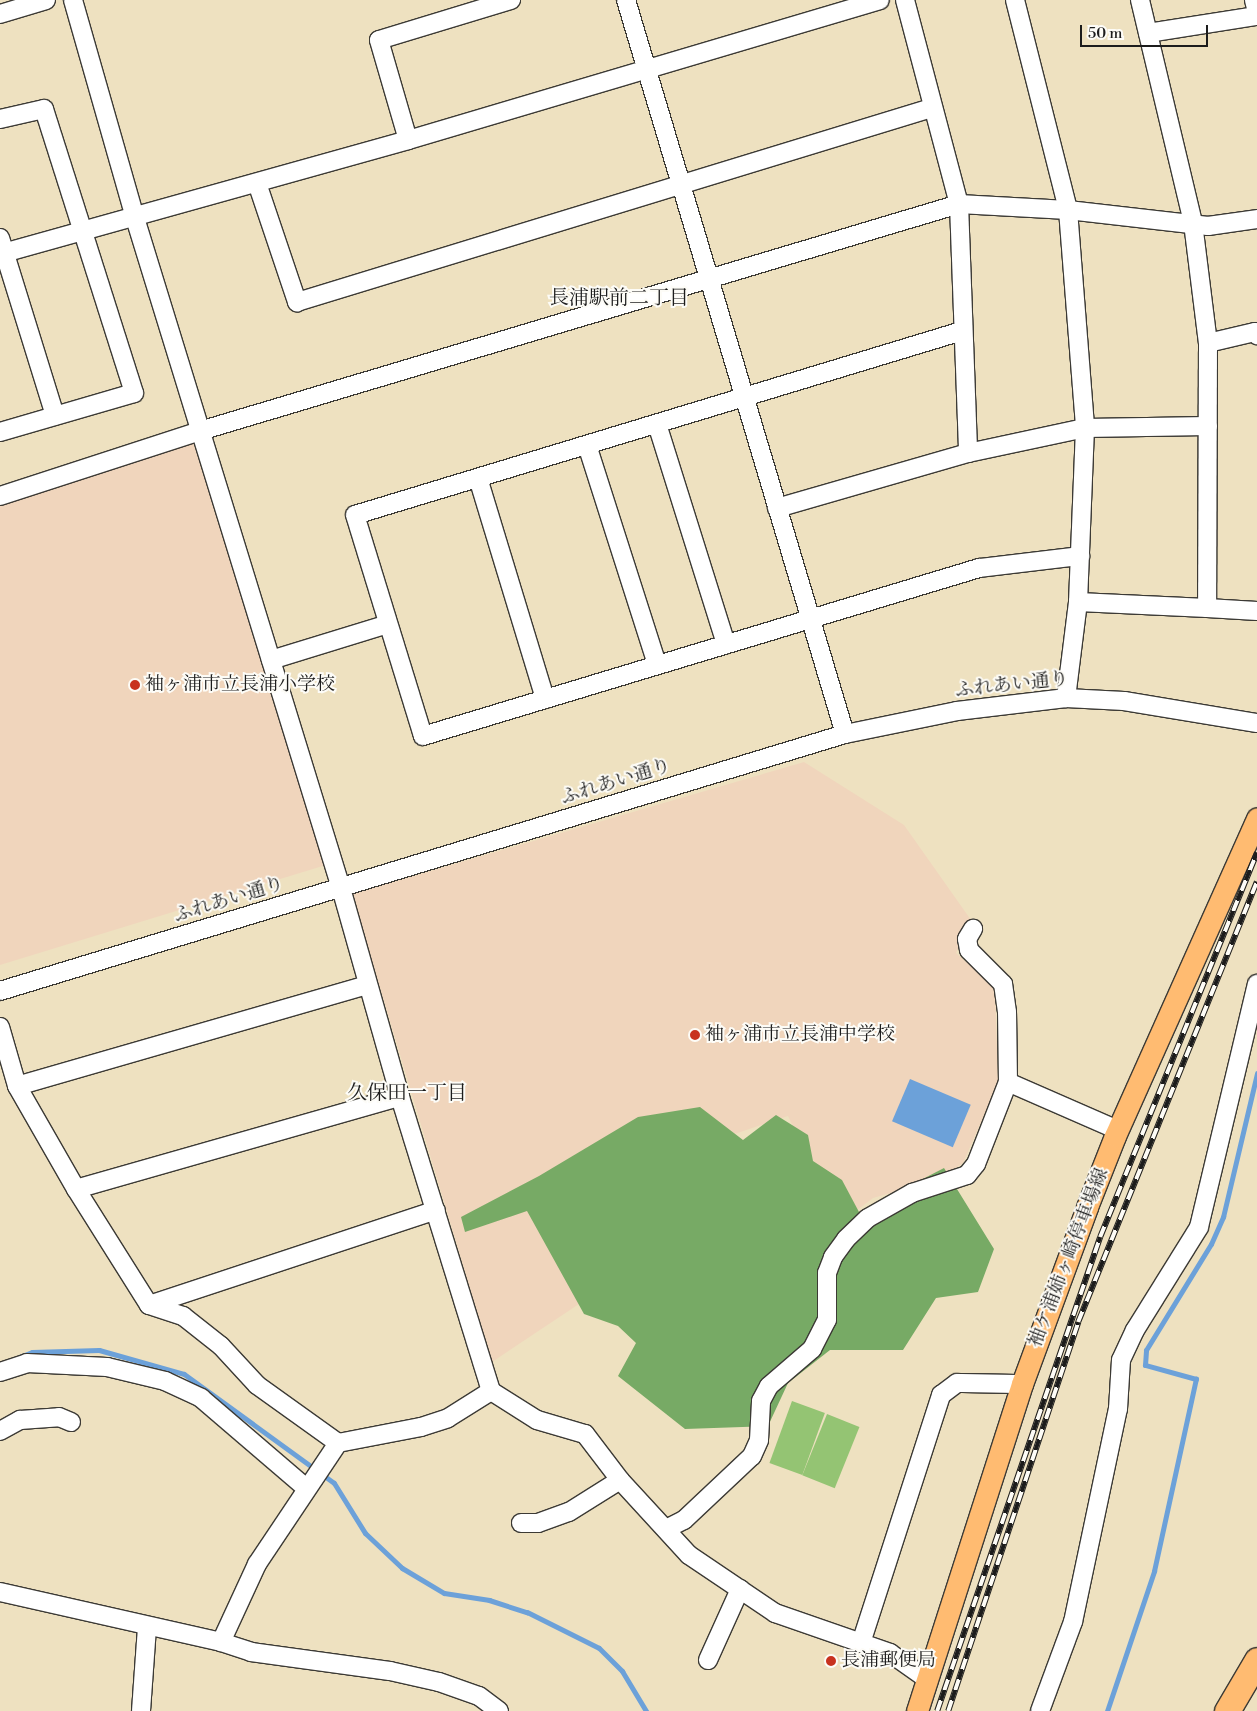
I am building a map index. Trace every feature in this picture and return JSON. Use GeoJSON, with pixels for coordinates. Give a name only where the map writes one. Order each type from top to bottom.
{"type":"FeatureCollection","features":[{"type":"Feature","properties":{"kind":"highway"},"geometry":{"type":"LineString","coordinates":[[1227,1711],[1257,1660]]}},
{"type":"Feature","properties":{"kind":"main road","name":"袖ケ浦姉ヶ崎停車場線"},"geometry":{"type":"LineString","coordinates":[[916,1711],[1022,1384],[1118,1130],[1257,818]]}},
{"type":"Feature","properties":{"kind":"street"},"geometry":{"type":"LineString","coordinates":[[0,14],[46,0]]}},
{"type":"Feature","properties":{"kind":"street"},"geometry":{"type":"LineString","coordinates":[[73,0],[134,218],[341,888],[400,1097],[491,1391],[537,1420],[585,1434],[620,1480],[689,1554],[775,1613],[890,1653],[927,1679]]}},
{"type":"Feature","properties":{"kind":"street"},"geometry":{"type":"LineString","coordinates":[[408,140],[379,40],[511,0]]}},
{"type":"Feature","properties":{"kind":"street"},"geometry":{"type":"LineString","coordinates":[[626,0],[845,734]]}},
{"type":"Feature","properties":{"kind":"street"},"geometry":{"type":"LineString","coordinates":[[54,416],[1,248],[81,233],[408,140],[880,0]]}},
{"type":"Feature","properties":{"kind":"street"},"geometry":{"type":"LineString","coordinates":[[906,0],[931,108],[959,204],[962,331],[968,454]]}},
{"type":"Feature","properties":{"kind":"street"},"geometry":{"type":"LineString","coordinates":[[1015,0],[1068,210],[1084,428],[1078,602],[1066,698]]}},
{"type":"Feature","properties":{"kind":"street"},"geometry":{"type":"LineString","coordinates":[[1140,0],[1193,223],[1208,343],[1207,608]]}},
{"type":"Feature","properties":{"kind":"street"},"geometry":{"type":"LineString","coordinates":[[1254,0],[1257,12]]}},
{"type":"Feature","properties":{"kind":"street"},"geometry":{"type":"LineString","coordinates":[[1148,33],[1257,16]]}},
{"type":"Feature","properties":{"kind":"street"},"geometry":{"type":"LineString","coordinates":[[0,119],[44,108],[81,233],[134,393],[0,432]]}},
{"type":"Feature","properties":{"kind":"street"},"geometry":{"type":"LineString","coordinates":[[257,183],[297,302],[931,108]]}},
{"type":"Feature","properties":{"kind":"street"},"geometry":{"type":"LineString","coordinates":[[0,496],[200,431],[959,204],[1036,211],[1068,210],[1208,226],[1257,218]]}},
{"type":"Feature","properties":{"kind":"street"},"geometry":{"type":"LineString","coordinates":[[962,331],[743,396],[658,424],[355,516],[423,736],[979,568],[1080,556]]}},
{"type":"Feature","properties":{"kind":"street"},"geometry":{"type":"LineString","coordinates":[[1208,343],[1255,332],[1257,335]]}},
{"type":"Feature","properties":{"kind":"street"},"geometry":{"type":"LineString","coordinates":[[658,424],[726,644]]}},
{"type":"Feature","properties":{"kind":"street"},"geometry":{"type":"LineString","coordinates":[[777,508],[968,454],[1084,428],[1208,426]]}},
{"type":"Feature","properties":{"kind":"street"},"geometry":{"type":"LineString","coordinates":[[587,445],[657,665]]}},
{"type":"Feature","properties":{"kind":"street"},"geometry":{"type":"LineString","coordinates":[[478,478],[545,699]]}},
{"type":"Feature","properties":{"kind":"street"},"geometry":{"type":"LineString","coordinates":[[1078,602],[1257,611]]}},
{"type":"Feature","properties":{"kind":"street"},"geometry":{"type":"LineString","coordinates":[[271,660],[388,624]]}},
{"type":"Feature","properties":{"kind":"street","name":"ふれあい通り"},"geometry":{"type":"LineString","coordinates":[[0,991],[845,734],[957,711],[1066,698],[1124,701],[1257,723]]}},
{"type":"Feature","properties":{"kind":"street"},"geometry":{"type":"LineString","coordinates":[[666,1529],[684,1520],[752,1456],[759,1440],[761,1401],[769,1386],[812,1349],[827,1320],[827,1273],[837,1251],[868,1218],[912,1193],[967,1176],[976,1164],[1008,1082],[1008,1012],[1003,984],[969,950],[967,939],[972,929]]}},
{"type":"Feature","properties":{"kind":"street"},"geometry":{"type":"LineString","coordinates":[[1040,1711],[1073,1622],[1118,1409],[1121,1360],[1135,1330],[1199,1227],[1257,984]]}},
{"type":"Feature","properties":{"kind":"street"},"geometry":{"type":"LineString","coordinates":[[17,1086],[367,985]]}},
{"type":"Feature","properties":{"kind":"street"},"geometry":{"type":"LineString","coordinates":[[0,1027],[17,1086],[76,1189],[148,1305],[182,1316],[221,1346],[257,1385],[338,1443]]}},
{"type":"Feature","properties":{"kind":"street"},"geometry":{"type":"LineString","coordinates":[[1008,1082],[1118,1130]]}},
{"type":"Feature","properties":{"kind":"street"},"geometry":{"type":"LineString","coordinates":[[76,1189],[400,1097]]}},
{"type":"Feature","properties":{"kind":"street"},"geometry":{"type":"LineString","coordinates":[[148,1305],[436,1210]]}},
{"type":"Feature","properties":{"kind":"street"},"geometry":{"type":"LineString","coordinates":[[0,1372],[27,1363],[107,1367],[164,1382],[201,1398],[306,1488]]}},
{"type":"Feature","properties":{"kind":"street"},"geometry":{"type":"LineString","coordinates":[[861,1643],[941,1395],[957,1383],[1022,1384]]}},
{"type":"Feature","properties":{"kind":"street"},"geometry":{"type":"LineString","coordinates":[[221,1642],[256,1564],[338,1443],[421,1427],[448,1418],[491,1391]]}},
{"type":"Feature","properties":{"kind":"street"},"geometry":{"type":"LineString","coordinates":[[0,1431],[20,1420],[59,1417],[71,1422]]}},
{"type":"Feature","properties":{"kind":"street"},"geometry":{"type":"LineString","coordinates":[[521,1523],[538,1523],[569,1512],[620,1480]]}},
{"type":"Feature","properties":{"kind":"street"},"geometry":{"type":"LineString","coordinates":[[708,1660],[740,1589]]}},
{"type":"Feature","properties":{"kind":"street"},"geometry":{"type":"LineString","coordinates":[[0,1592],[147,1627],[221,1642],[251,1652],[390,1671],[439,1682],[480,1696],[499,1711]]}},
{"type":"Feature","properties":{"kind":"street"},"geometry":{"type":"LineString","coordinates":[[141,1711],[147,1627]]}},
{"type":"Feature","properties":{"kind":"shaded area","name":"袖ヶ浦市立長浦小学校"},"geometry":{"type":"Polygon","coordinates":[[[194,441],[326,865],[0,965],[0,506],[194,441]]]}},
{"type":"Feature","properties":{"kind":"shaded area","name":"袖ヶ浦市立長浦中学校"},"geometry":{"type":"Polygon","coordinates":[[[804,762],[904,825],[971,920],[956,953],[995,987],[998,1083],[963,1163],[937,1180],[873,1198],[840,1223],[788,1116],[525,1205],[579,1304],[492,1362],[352,894],[804,762]]]}},
{"type":"Feature","properties":{"kind":"green space"},"geometry":{"type":"Polygon","coordinates":[[[700,1107],[743,1140],[776,1115],[808,1135],[813,1161],[842,1180],[859,1212],[944,1168],[994,1249],[978,1292],[936,1298],[903,1350],[830,1350],[788,1383],[768,1426],[685,1429],[618,1376],[636,1343],[618,1326],[584,1314],[527,1211],[465,1232],[461,1217],[539,1176],[638,1117],[700,1107]]]}},
{"type":"Feature","properties":{"kind":"green space"},"geometry":{"type":"Polygon","coordinates":[[[792,1401],[825,1413],[802,1475],[769,1463],[792,1401]]]}},
{"type":"Feature","properties":{"kind":"green space"},"geometry":{"type":"Polygon","coordinates":[[[827,1414],[859,1427],[835,1488],[802,1475],[827,1414]]]}},
{"type":"Feature","properties":{"kind":"water"},"geometry":{"type":"Polygon","coordinates":[[[910,1079],[971,1105],[953,1147],[892,1121],[910,1079]]]}},
{"type":"Feature","properties":{"kind":"waterway"},"geometry":{"type":"LineString","coordinates":[[1107,1711],[1154,1571],[1196,1379],[1145,1365],[1146,1350],[1211,1244],[1223,1217],[1257,1073]]}},
{"type":"Feature","properties":{"kind":"waterway"},"geometry":{"type":"LineString","coordinates":[[19,1357],[32,1352],[99,1350],[184,1374],[334,1483],[365,1533],[402,1568],[444,1593],[489,1600],[527,1612],[599,1648],[622,1671],[646,1711]]}},
{"type":"Feature","properties":{"kind":"railway"},"geometry":{"type":"LineString","coordinates":[[937,1711],[1100,1237],[1257,853]]}},
{"type":"Feature","properties":{"kind":"railway"},"geometry":{"type":"LineString","coordinates":[[948,1711],[1078,1322],[1257,882]]}},
{"type":"Feature","properties":{"kind":"place","name":"袖ヶ浦市立長浦小学校"},"geometry":{"type":"Point","coordinates":[135,685]}},
{"type":"Feature","properties":{"kind":"place","name":"袖ヶ浦市立長浦中学校"},"geometry":{"type":"Point","coordinates":[695,1035]}},
{"type":"Feature","properties":{"kind":"place","name":"長浦郵便局"},"geometry":{"type":"Point","coordinates":[831,1661]}},
{"type":"Feature","properties":{"kind":"district","name":"長浦駅前二丁目"},"geometry":{"type":"Point","coordinates":[619,298]}},
{"type":"Feature","properties":{"kind":"district","name":"久保田一丁目"},"geometry":{"type":"Point","coordinates":[407,1093]}}]}
